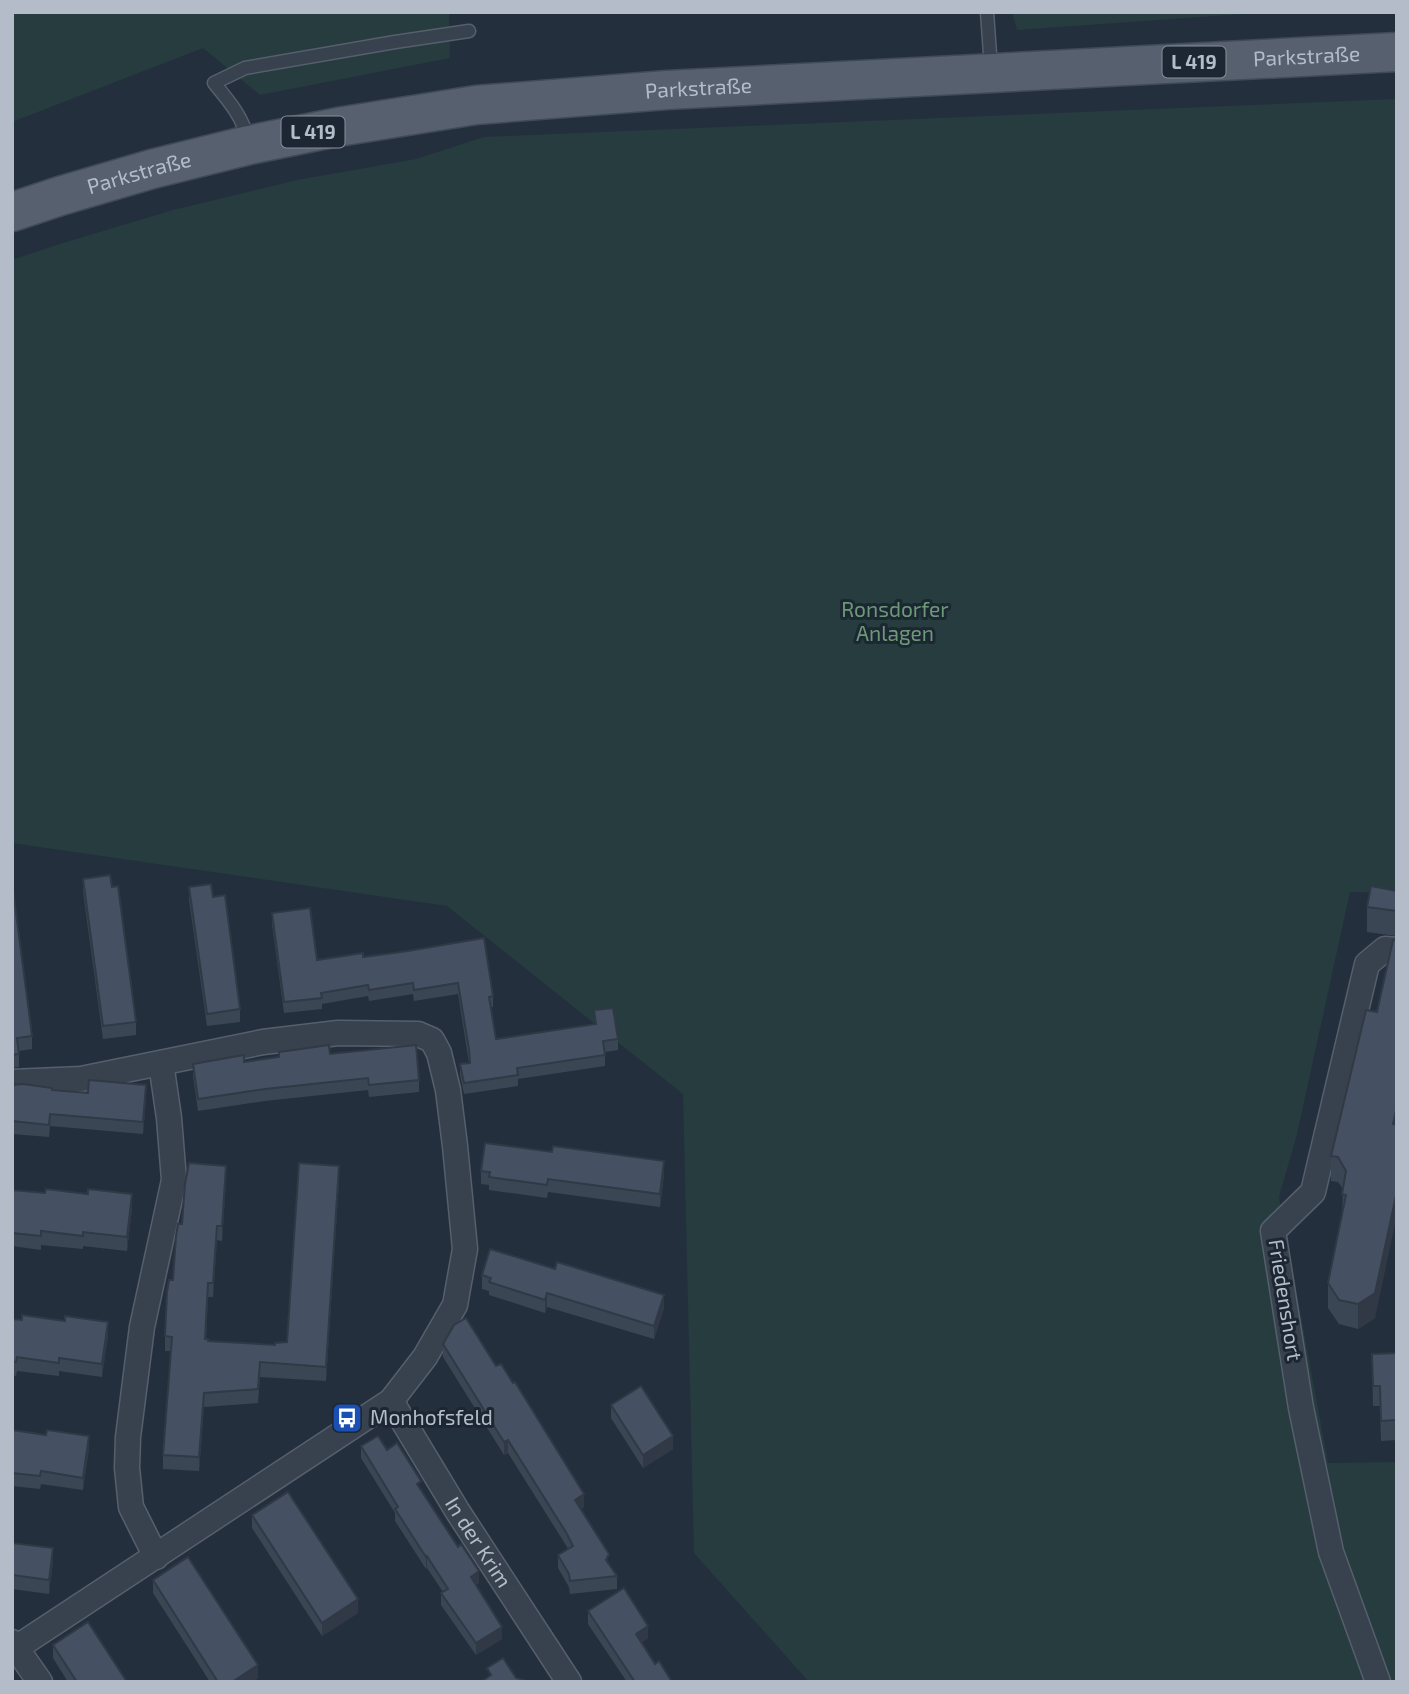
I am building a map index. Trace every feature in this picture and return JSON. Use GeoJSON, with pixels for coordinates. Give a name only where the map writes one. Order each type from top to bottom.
{"type":"FeatureCollection","features":[{"type":"Feature","properties":{"kind":"main road","name":"Parkstraße"},"geometry":{"type":"LineString","coordinates":[[12,212],[152,169],[249,145],[338,127],[476,106],[667,90],[1397,52]]}},
{"type":"Feature","properties":{"kind":"street","name":"Friedenshort"},"geometry":{"type":"LineString","coordinates":[[1378,1682],[1331,1552],[1301,1408],[1273,1231],[1313,1192],[1367,964],[1385,949],[1397,950]]}},
{"type":"Feature","properties":{"kind":"street"},"geometry":{"type":"LineString","coordinates":[[12,1082],[80,1079],[263,1042],[338,1033],[418,1034],[432,1040],[439,1053],[448,1090],[465,1249],[455,1305],[425,1357],[391,1401],[156,1557],[14,1645],[40,1682]]}},
{"type":"Feature","properties":{"kind":"street"},"geometry":{"type":"LineString","coordinates":[[156,1557],[131,1507],[127,1468],[128,1437],[142,1327],[174,1180],[161,1063]]}},
{"type":"Feature","properties":{"kind":"street","name":"In der Krim"},"geometry":{"type":"LineString","coordinates":[[391,1401],[458,1512],[569,1682]]}},
{"type":"Feature","properties":{"kind":"lane"},"geometry":{"type":"LineString","coordinates":[[987,12],[992,72]]}},
{"type":"Feature","properties":{"kind":"lane"},"geometry":{"type":"LineString","coordinates":[[249,145],[240,118],[214,83],[245,68],[395,41],[469,31]]}},
{"type":"Feature","properties":{"kind":"green space"},"geometry":{"type":"Polygon","coordinates":[[[12,12],[453,12],[449,14],[450,58],[260,95],[203,48],[12,122],[12,12]]]}},
{"type":"Feature","properties":{"kind":"green space"},"geometry":{"type":"Polygon","coordinates":[[[1012,12],[1271,12],[1017,30],[1012,12]]]}},
{"type":"Feature","properties":{"kind":"green space","name":"Ronsdorfer Anlagen"},"geometry":{"type":"Polygon","coordinates":[[[1397,99],[1397,893],[1350,892],[1297,1134],[1279,1197],[1328,1463],[1397,1462],[1397,1682],[809,1682],[694,1553],[683,1094],[447,906],[12,843],[12,260],[173,210],[297,180],[416,159],[484,137],[1397,99]]]}},
{"type":"Feature","properties":{"kind":"building"},"geometry":{"type":"Polygon","coordinates":[[[110,875],[112,887],[118,886],[136,1022],[103,1026],[83,879],[110,875]]]}},
{"type":"Feature","properties":{"kind":"building"},"geometry":{"type":"Polygon","coordinates":[[[12,882],[32,1036],[17,1038],[19,1054],[12,1055],[12,882]]]}},
{"type":"Feature","properties":{"kind":"building"},"geometry":{"type":"Polygon","coordinates":[[[211,884],[213,897],[225,895],[240,1009],[207,1014],[189,887],[211,884]]]}},
{"type":"Feature","properties":{"kind":"building"},"geometry":{"type":"Polygon","coordinates":[[[1371,886],[1397,891],[1397,911],[1367,907],[1371,886]]]}},
{"type":"Feature","properties":{"kind":"building"},"geometry":{"type":"Polygon","coordinates":[[[310,908],[317,960],[363,953],[363,957],[484,938],[496,1039],[596,1024],[594,1010],[613,1008],[618,1039],[603,1041],[605,1055],[517,1068],[518,1075],[464,1083],[460,1064],[470,1063],[458,983],[414,990],[413,983],[369,990],[368,985],[321,993],[322,998],[284,1002],[272,913],[310,908]]]}},
{"type":"Feature","properties":{"kind":"building"},"geometry":{"type":"Polygon","coordinates":[[[1397,939],[1397,1106],[1393,1124],[1397,1125],[1397,1191],[1375,1293],[1358,1304],[1339,1300],[1328,1283],[1346,1195],[1342,1194],[1346,1171],[1338,1157],[1331,1156],[1366,1010],[1377,1012],[1393,940],[1397,939]]]}},
{"type":"Feature","properties":{"kind":"building"},"geometry":{"type":"Polygon","coordinates":[[[329,1045],[330,1054],[416,1045],[419,1080],[369,1085],[368,1078],[198,1099],[193,1064],[244,1055],[244,1062],[279,1057],[279,1052],[329,1045]]]}},
{"type":"Feature","properties":{"kind":"building"},"geometry":{"type":"Polygon","coordinates":[[[89,1080],[146,1085],[143,1122],[50,1114],[49,1125],[12,1121],[12,1085],[23,1084],[88,1093],[89,1080]]]}},
{"type":"Feature","properties":{"kind":"building"},"geometry":{"type":"Polygon","coordinates":[[[485,1143],[552,1152],[553,1146],[664,1161],[660,1194],[548,1179],[547,1185],[489,1177],[490,1172],[481,1171],[485,1143]]]}},
{"type":"Feature","properties":{"kind":"building"},"geometry":{"type":"Polygon","coordinates":[[[189,1163],[226,1166],[222,1226],[217,1226],[213,1283],[208,1283],[205,1339],[275,1345],[287,1342],[299,1163],[339,1166],[326,1367],[260,1362],[258,1389],[204,1393],[199,1457],[163,1455],[172,1337],[165,1336],[167,1292],[169,1280],[173,1280],[176,1236],[178,1224],[182,1224],[189,1163]]]}},
{"type":"Feature","properties":{"kind":"building"},"geometry":{"type":"Polygon","coordinates":[[[46,1189],[88,1194],[88,1189],[132,1194],[127,1237],[83,1232],[83,1236],[41,1231],[41,1236],[12,1233],[12,1190],[45,1193],[46,1189]]]}},
{"type":"Feature","properties":{"kind":"building"},"geometry":{"type":"Polygon","coordinates":[[[490,1249],[555,1269],[557,1262],[664,1295],[654,1326],[547,1293],[545,1300],[489,1282],[491,1278],[482,1275],[490,1249]]]}},
{"type":"Feature","properties":{"kind":"building"},"geometry":{"type":"Polygon","coordinates":[[[22,1315],[65,1321],[65,1316],[108,1322],[102,1364],[59,1358],[59,1363],[17,1357],[16,1362],[12,1362],[12,1319],[22,1320],[22,1315]]]}},
{"type":"Feature","properties":{"kind":"building"},"geometry":{"type":"Polygon","coordinates":[[[466,1318],[496,1366],[501,1364],[513,1383],[515,1382],[584,1494],[575,1500],[609,1554],[606,1560],[617,1576],[570,1581],[558,1555],[573,1546],[567,1534],[508,1440],[504,1442],[443,1344],[454,1325],[466,1318]]]}},
{"type":"Feature","properties":{"kind":"building"},"geometry":{"type":"Polygon","coordinates":[[[1397,1353],[1397,1420],[1381,1421],[1380,1386],[1373,1386],[1372,1354],[1397,1353]]]}},
{"type":"Feature","properties":{"kind":"building"},"geometry":{"type":"Polygon","coordinates":[[[641,1386],[673,1436],[643,1455],[611,1405],[641,1386]]]}},
{"type":"Feature","properties":{"kind":"building"},"geometry":{"type":"Polygon","coordinates":[[[12,1430],[46,1435],[47,1430],[89,1436],[83,1478],[41,1471],[40,1476],[12,1473],[12,1430]]]}},
{"type":"Feature","properties":{"kind":"building"},"geometry":{"type":"Polygon","coordinates":[[[378,1436],[387,1450],[397,1443],[421,1481],[417,1484],[458,1547],[461,1544],[479,1571],[471,1577],[502,1627],[476,1643],[441,1593],[448,1589],[395,1509],[398,1507],[361,1446],[378,1436]]]}},
{"type":"Feature","properties":{"kind":"building"},"geometry":{"type":"Polygon","coordinates":[[[288,1492],[358,1599],[322,1623],[252,1515],[288,1492]]]}},
{"type":"Feature","properties":{"kind":"building"},"geometry":{"type":"Polygon","coordinates":[[[12,1543],[53,1548],[49,1580],[12,1575],[12,1543]]]}},
{"type":"Feature","properties":{"kind":"building"},"geometry":{"type":"Polygon","coordinates":[[[188,1557],[258,1665],[232,1682],[218,1682],[153,1580],[188,1557]]]}},
{"type":"Feature","properties":{"kind":"building"},"geometry":{"type":"Polygon","coordinates":[[[624,1588],[648,1626],[636,1634],[655,1664],[659,1661],[672,1682],[635,1682],[588,1611],[624,1588]]]}},
{"type":"Feature","properties":{"kind":"building"},"geometry":{"type":"Polygon","coordinates":[[[88,1622],[127,1682],[77,1682],[53,1645],[88,1622]]]}},
{"type":"Feature","properties":{"kind":"building"},"geometry":{"type":"Polygon","coordinates":[[[503,1658],[516,1678],[525,1682],[481,1682],[491,1675],[487,1668],[503,1658]]]}},
{"type":"Feature","properties":{"kind":"place","name":"Monhofsfeld"},"geometry":{"type":"Point","coordinates":[347,1418]}}]}
